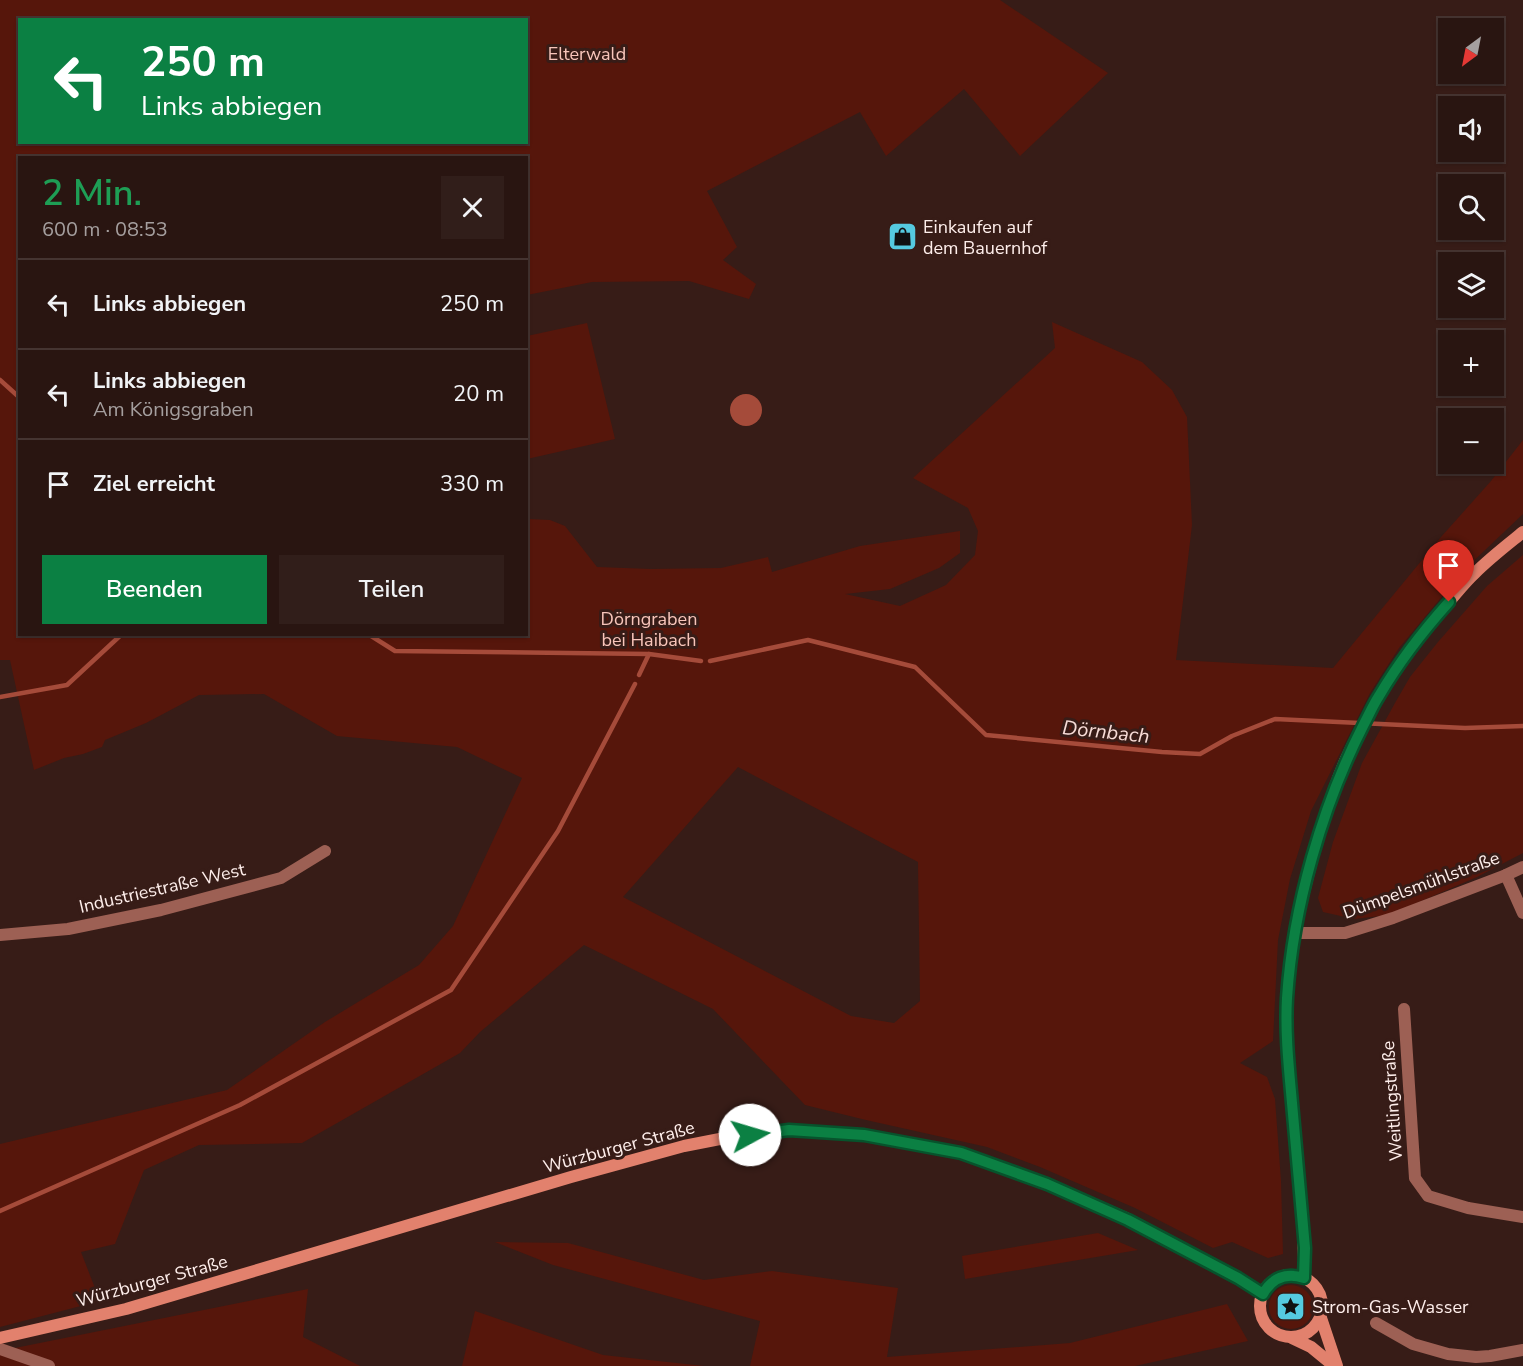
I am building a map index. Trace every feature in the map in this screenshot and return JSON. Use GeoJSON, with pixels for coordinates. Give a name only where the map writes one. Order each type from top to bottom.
{"type":"FeatureCollection","features":[{"type":"Feature","properties":{"kind":"main road"},"geometry":{"type":"LineString","coordinates":[[1304,1278],[1305,1248],[1288,1045],[1287,1000],[1295,933],[1312,856],[1346,759],[1377,699],[1408,652],[1437,615],[1474,574],[1523,532]]}},
{"type":"Feature","properties":{"kind":"main road","name":"Würzburger Straße"},"geometry":{"type":"LineString","coordinates":[[0,1338],[126,1309],[684,1146],[730,1137],[789,1130],[864,1135],[961,1153],[1047,1184],[1128,1220],[1265,1290]]}},
{"type":"Feature","properties":{"kind":"main road"},"geometry":{"type":"LineString","coordinates":[[1290,1275],[1305,1248]]}},
{"type":"Feature","properties":{"kind":"main road"},"geometry":{"type":"LineString","coordinates":[[1292,1338],[1306,1334],[1317,1324],[1323,1307],[1320,1293],[1311,1282],[1290,1275],[1274,1280],[1265,1290],[1260,1305],[1262,1316],[1274,1333],[1311,1347],[1335,1366]]}},
{"type":"Feature","properties":{"kind":"main road"},"geometry":{"type":"LineString","coordinates":[[1321,1318],[1335,1366]]}},
{"type":"Feature","properties":{"kind":"street","name":"Industriestraße West"},"geometry":{"type":"LineString","coordinates":[[0,934],[68,929],[161,910],[281,878],[325,851]]}},
{"type":"Feature","properties":{"kind":"street","name":"Dümpelsmühlstraße"},"geometry":{"type":"LineString","coordinates":[[1295,933],[1345,933],[1393,918],[1523,867]]}},
{"type":"Feature","properties":{"kind":"street"},"geometry":{"type":"LineString","coordinates":[[1506,875],[1523,913]]}},
{"type":"Feature","properties":{"kind":"street","name":"Weitlingstraße"},"geometry":{"type":"LineString","coordinates":[[1404,1010],[1415,1178],[1428,1196],[1468,1208],[1523,1217]]}},
{"type":"Feature","properties":{"kind":"street"},"geometry":{"type":"LineString","coordinates":[[1376,1323],[1413,1344],[1448,1354],[1470,1357],[1490,1356],[1523,1350]]}},
{"type":"Feature","properties":{"kind":"street"},"geometry":{"type":"LineString","coordinates":[[0,1349],[49,1366]]}},
{"type":"Feature","properties":{"kind":"green space"},"geometry":{"type":"Polygon","coordinates":[[[0,0],[1000,0],[1108,73],[1020,156],[964,89],[886,156],[860,112],[707,191],[737,247],[723,260],[756,284],[749,299],[689,281],[592,282],[528,295],[528,156],[18,156],[18,636],[528,636],[528,519],[550,520],[565,526],[597,567],[651,569],[721,568],[768,557],[772,572],[860,546],[960,531],[960,553],[939,568],[890,589],[845,594],[900,606],[946,585],[975,555],[978,531],[968,508],[913,478],[1055,348],[1052,322],[1142,362],[1172,390],[1187,417],[1192,525],[1176,660],[1333,668],[1441,537],[1496,474],[1504,474],[1504,464],[1523,440],[1523,514],[1464,570],[1399,648],[1370,693],[1311,811],[1290,879],[1278,940],[1273,1041],[1240,1063],[1267,1077],[1275,1099],[1283,1254],[1268,1258],[1232,1242],[1213,1248],[1135,1208],[987,1147],[805,1105],[713,1009],[584,945],[480,1032],[460,1053],[302,1143],[199,1145],[144,1170],[115,1244],[81,1252],[100,1301],[0,1327],[0,1144],[227,1090],[325,1022],[419,965],[453,926],[522,778],[457,747],[337,736],[264,694],[199,695],[146,723],[105,740],[102,747],[34,770],[10,660],[0,660],[0,0]],[[738,767],[623,897],[851,1016],[894,1023],[920,1001],[918,862],[738,767]]]}},
{"type":"Feature","properties":{"kind":"green space"},"geometry":{"type":"Polygon","coordinates":[[[587,323],[615,439],[528,459],[528,336],[587,323]]]}},
{"type":"Feature","properties":{"kind":"green space"},"geometry":{"type":"Polygon","coordinates":[[[1523,555],[1523,853],[1477,877],[1389,915],[1354,919],[1323,912],[1318,898],[1333,842],[1362,763],[1395,703],[1410,677],[1438,642],[1487,586],[1523,555]]]}},
{"type":"Feature","properties":{"kind":"green space"},"geometry":{"type":"Polygon","coordinates":[[[1098,1233],[1138,1250],[965,1279],[962,1256],[1098,1233]]]}},
{"type":"Feature","properties":{"kind":"green space"},"geometry":{"type":"Polygon","coordinates":[[[495,1242],[568,1243],[704,1280],[772,1271],[898,1288],[887,1357],[1070,1343],[1227,1304],[1248,1341],[1135,1366],[750,1366],[760,1321],[553,1265],[495,1242]]]}},
{"type":"Feature","properties":{"kind":"green space"},"geometry":{"type":"Polygon","coordinates":[[[1291,1285],[1307,1291],[1313,1307],[1307,1323],[1291,1329],[1275,1323],[1269,1307],[1275,1291],[1291,1285]]]}},
{"type":"Feature","properties":{"kind":"green space"},"geometry":{"type":"Polygon","coordinates":[[[308,1289],[303,1337],[360,1366],[0,1366],[0,1351],[308,1289]]]}},
{"type":"Feature","properties":{"kind":"green space"},"geometry":{"type":"Polygon","coordinates":[[[475,1311],[603,1355],[704,1366],[462,1366],[475,1311]]]}},
{"type":"Feature","properties":{"kind":"shaded area"},"geometry":{"type":"Polygon","coordinates":[[[746,394],[757,399],[762,410],[757,421],[746,426],[735,421],[730,410],[735,399],[746,394]]]}},
{"type":"Feature","properties":{"kind":"waterway","name":"Dörnbach"},"geometry":{"type":"LineString","coordinates":[[0,380],[18,396]]}},
{"type":"Feature","properties":{"kind":"waterway"},"geometry":{"type":"LineString","coordinates":[[0,697],[67,685],[120,636]]}},
{"type":"Feature","properties":{"kind":"waterway","name":"Dörnbach"},"geometry":{"type":"LineString","coordinates":[[371,636],[395,651],[649,654],[701,661]]}},
{"type":"Feature","properties":{"kind":"waterway","name":"Dörnbach"},"geometry":{"type":"LineString","coordinates":[[710,661],[808,640],[915,667],[986,735],[1162,752],[1200,754],[1232,736],[1275,719],[1465,728],[1523,726]]}},
{"type":"Feature","properties":{"kind":"waterway"},"geometry":{"type":"LineString","coordinates":[[639,675],[649,654]]}},
{"type":"Feature","properties":{"kind":"waterway"},"geometry":{"type":"LineString","coordinates":[[0,1211],[240,1105],[451,990],[558,831],[635,684]]}},
{"type":"Feature","properties":{"kind":"place","name":"Einkaufen auf dem Bauernhof"},"geometry":{"type":"Point","coordinates":[902,237]}},
{"type":"Feature","properties":{"kind":"place","name":"Strom-Gas-Wasser"},"geometry":{"type":"Point","coordinates":[1291,1307]}},
{"type":"Feature","properties":{"kind":"route"},"geometry":{"type":"LineString","coordinates":[[750,1135],[789,1130],[864,1135],[961,1153],[1047,1184],[1128,1220],[1238,1278],[1263,1294],[1267,1286],[1282,1276],[1297,1275],[1304,1278],[1305,1248],[1289,1067],[1287,1000],[1290,966],[1302,900],[1312,856],[1346,759],[1391,677],[1408,652],[1449,602]]}},
{"type":"Feature","properties":{"kind":"park label","name":"Elterwald"},"geometry":{"type":"Point","coordinates":[587,54]}},
{"type":"Feature","properties":{"kind":"park label","name":"Dörngraben bei Haibach"},"geometry":{"type":"Point","coordinates":[649,629]}}]}
